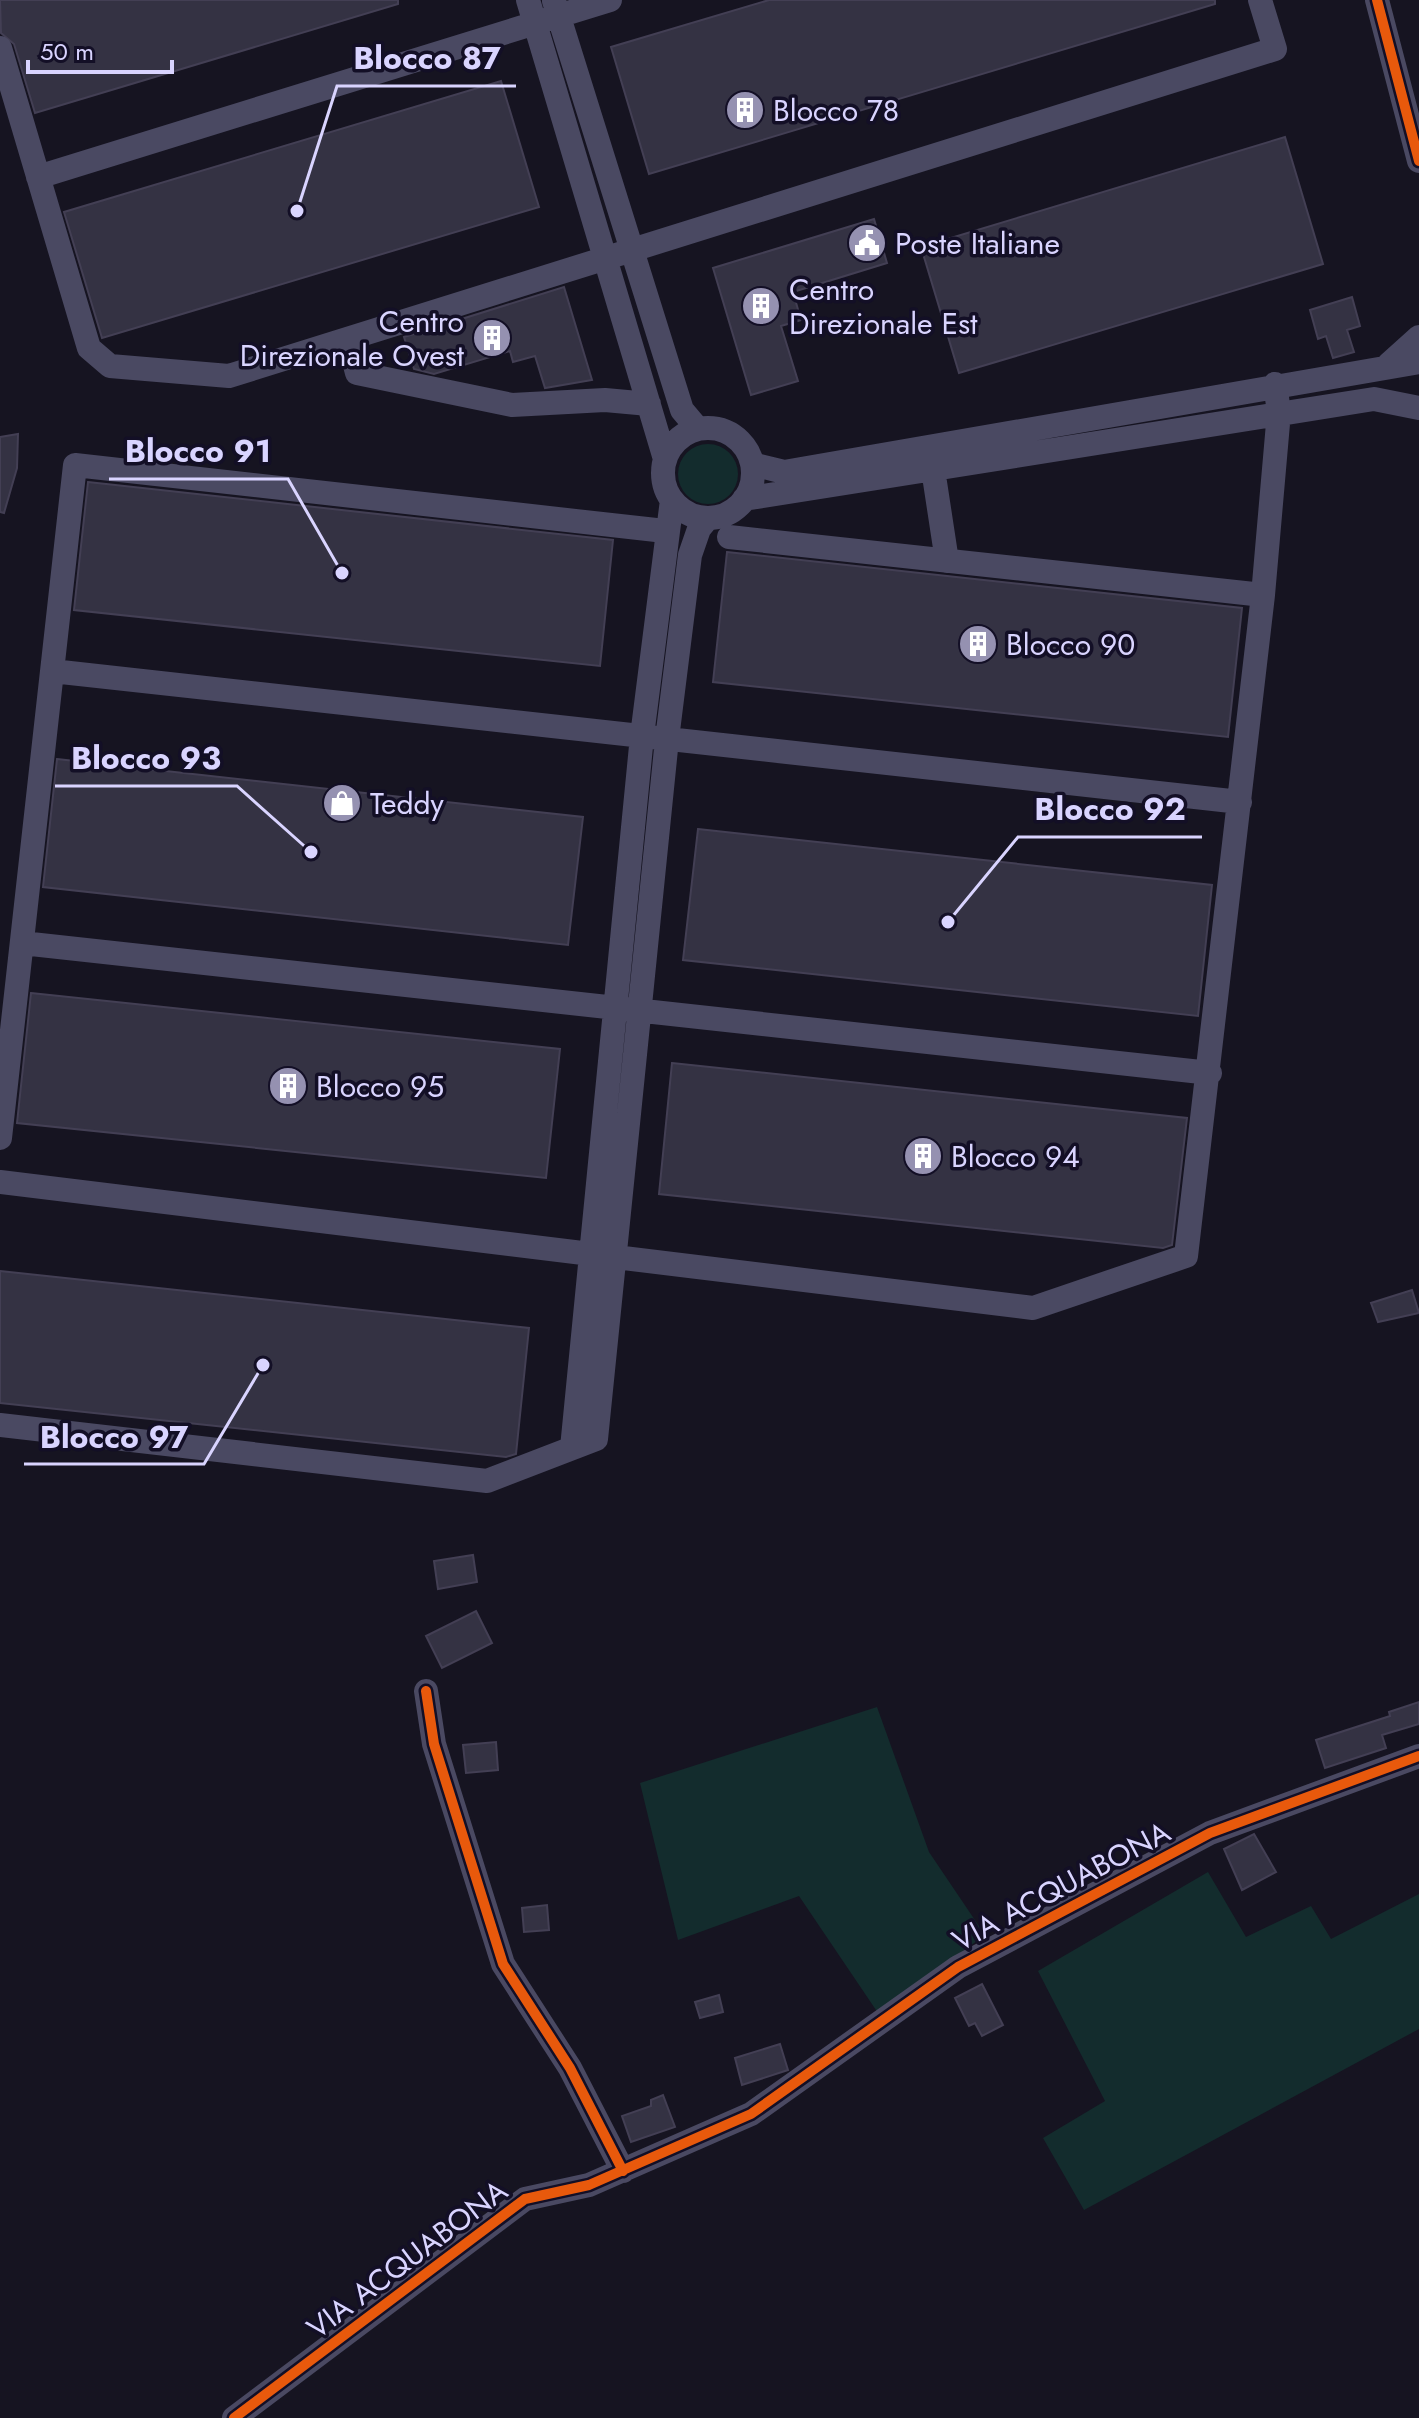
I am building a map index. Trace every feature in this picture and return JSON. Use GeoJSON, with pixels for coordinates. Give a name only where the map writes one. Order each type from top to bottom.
{"type":"FeatureCollection","features":[{"type":"Feature","properties":{"kind":"street"},"geometry":{"type":"LineString","coordinates":[[38,177],[532,12],[610,0]]}},
{"type":"Feature","properties":{"kind":"street"},"geometry":{"type":"LineString","coordinates":[[0,48],[89,348],[110,366],[229,376],[1275,49],[1260,0]]}},
{"type":"Feature","properties":{"kind":"street"},"geometry":{"type":"LineString","coordinates":[[1377,0],[1419,161]]}},
{"type":"Feature","properties":{"kind":"street"},"geometry":{"type":"LineString","coordinates":[[556,8],[682,410],[698,429]]}},
{"type":"Feature","properties":{"kind":"street"},"geometry":{"type":"LineString","coordinates":[[532,12],[665,459]]}},
{"type":"Feature","properties":{"kind":"street"},"geometry":{"type":"LineString","coordinates":[[1389,364],[1419,337]]}},
{"type":"Feature","properties":{"kind":"street"},"geometry":{"type":"LineString","coordinates":[[348,339],[357,373],[512,405],[605,400],[646,392]]}},
{"type":"Feature","properties":{"kind":"street"},"geometry":{"type":"LineString","coordinates":[[744,499],[1275,384],[1389,364],[1419,362]]}},
{"type":"Feature","properties":{"kind":"street"},"geometry":{"type":"LineString","coordinates":[[0,1182],[1033,1308],[1186,1256],[1210,1073],[1263,595],[1279,412],[1275,384]]}},
{"type":"Feature","properties":{"kind":"street"},"geometry":{"type":"LineString","coordinates":[[752,464],[784,472],[932,458],[1374,399],[1419,408]]}},
{"type":"Feature","properties":{"kind":"street"},"geometry":{"type":"LineString","coordinates":[[698,429],[728,433],[741,443],[752,464],[751,486],[744,499],[722,516],[694,516],[672,500],[662,474],[672,445],[698,429]]}},
{"type":"Feature","properties":{"kind":"street"},"geometry":{"type":"LineString","coordinates":[[932,458],[947,561]]}},
{"type":"Feature","properties":{"kind":"street"},"geometry":{"type":"LineString","coordinates":[[0,1138],[75,465],[665,531]]}},
{"type":"Feature","properties":{"kind":"street"},"geometry":{"type":"LineString","coordinates":[[627,1009],[642,736],[665,531],[672,500]]}},
{"type":"Feature","properties":{"kind":"street"},"geometry":{"type":"LineString","coordinates":[[572,1448],[602,1255],[627,1009],[667,739],[690,555],[699,529],[708,518]]}},
{"type":"Feature","properties":{"kind":"street"},"geometry":{"type":"LineString","coordinates":[[729,537],[1263,595]]}},
{"type":"Feature","properties":{"kind":"street"},"geometry":{"type":"LineString","coordinates":[[52,671],[1240,802]]}},
{"type":"Feature","properties":{"kind":"street"},"geometry":{"type":"LineString","coordinates":[[22,943],[1210,1073]]}},
{"type":"Feature","properties":{"kind":"street"},"geometry":{"type":"LineString","coordinates":[[0,1425],[487,1481],[596,1439],[602,1255]]}},
{"type":"Feature","properties":{"kind":"street"},"geometry":{"type":"LineString","coordinates":[[426,1691],[434,1744],[503,1964],[570,2068],[623,2171]]}},
{"type":"Feature","properties":{"kind":"street","name":"VIA ACQUABONA"},"geometry":{"type":"LineString","coordinates":[[234,2418],[525,2199],[589,2185],[751,2114],[958,1967],[1210,1833],[1419,1756]]}},
{"type":"Feature","properties":{"kind":"green space"},"geometry":{"type":"Polygon","coordinates":[[[708,444],[720,446],[729,453],[736,462],[736,486],[729,495],[720,502],[708,504],[696,502],[687,495],[680,486],[678,474],[680,462],[687,453],[696,446],[708,444]]]}},
{"type":"Feature","properties":{"kind":"green space"},"geometry":{"type":"Polygon","coordinates":[[[877,1707],[929,1852],[985,1935],[878,2013],[799,1896],[678,1940],[640,1783],[877,1707]]]}},
{"type":"Feature","properties":{"kind":"green space"},"geometry":{"type":"Polygon","coordinates":[[[1208,1872],[1246,1937],[1311,1906],[1331,1939],[1419,1894],[1419,2029],[1084,2210],[1043,2138],[1105,2101],[1038,1971],[1208,1872]]]}},
{"type":"Feature","properties":{"kind":"building"},"geometry":{"type":"Polygon","coordinates":[[[0,0],[398,0],[398,4],[35,113],[14,44],[1,33],[0,0]]]}},
{"type":"Feature","properties":{"kind":"building","name":"Blocco 78"},"geometry":{"type":"Polygon","coordinates":[[[769,0],[1215,0],[1215,4],[649,174],[611,47],[769,0]]]}},
{"type":"Feature","properties":{"kind":"building"},"geometry":{"type":"Polygon","coordinates":[[[501,81],[539,207],[102,338],[64,212],[501,81]]]}},
{"type":"Feature","properties":{"kind":"building"},"geometry":{"type":"Polygon","coordinates":[[[1285,137],[1323,264],[959,373],[921,247],[1285,137]]]}},
{"type":"Feature","properties":{"kind":"building","name":"Centro Direzionale Est"},"geometry":{"type":"Polygon","coordinates":[[[874,219],[887,263],[793,292],[801,320],[781,326],[798,381],[751,395],[713,268],[874,219]]]}},
{"type":"Feature","properties":{"kind":"building","name":"Centro Direzionale Ovest"},"geometry":{"type":"Polygon","coordinates":[[[564,287],[592,380],[545,388],[535,356],[513,362],[510,351],[434,374],[414,369],[404,337],[564,287]]]}},
{"type":"Feature","properties":{"kind":"building"},"geometry":{"type":"Polygon","coordinates":[[[1352,297],[1360,326],[1347,330],[1354,352],[1333,358],[1326,336],[1318,339],[1310,310],[1352,297]]]}},
{"type":"Feature","properties":{"kind":"building"},"geometry":{"type":"Polygon","coordinates":[[[18,434],[17,468],[4,513],[0,512],[0,437],[18,434]]]}},
{"type":"Feature","properties":{"kind":"building"},"geometry":{"type":"Polygon","coordinates":[[[88,482],[613,540],[600,666],[74,610],[88,482]]]}},
{"type":"Feature","properties":{"kind":"building","name":"Blocco 90"},"geometry":{"type":"Polygon","coordinates":[[[727,552],[1242,608],[1228,737],[713,682],[727,552]]]}},
{"type":"Feature","properties":{"kind":"building"},"geometry":{"type":"Polygon","coordinates":[[[57,759],[583,817],[568,945],[43,887],[57,759]]]}},
{"type":"Feature","properties":{"kind":"building"},"geometry":{"type":"Polygon","coordinates":[[[698,829],[1212,885],[1198,1016],[683,960],[698,829]]]}},
{"type":"Feature","properties":{"kind":"building","name":"Blocco 95"},"geometry":{"type":"Polygon","coordinates":[[[31,993],[560,1049],[546,1178],[17,1123],[31,993]]]}},
{"type":"Feature","properties":{"kind":"building","name":"Blocco 94"},"geometry":{"type":"Polygon","coordinates":[[[672,1063],[1187,1118],[1172,1245],[1163,1248],[659,1194],[672,1063]]]}},
{"type":"Feature","properties":{"kind":"building"},"geometry":{"type":"Polygon","coordinates":[[[0,1271],[529,1328],[516,1454],[506,1457],[0,1403],[0,1271]]]}},
{"type":"Feature","properties":{"kind":"building"},"geometry":{"type":"Polygon","coordinates":[[[1412,1290],[1419,1313],[1378,1322],[1371,1303],[1412,1290]]]}},
{"type":"Feature","properties":{"kind":"building"},"geometry":{"type":"Polygon","coordinates":[[[473,1555],[477,1582],[438,1589],[434,1561],[473,1555]]]}},
{"type":"Feature","properties":{"kind":"building"},"geometry":{"type":"Polygon","coordinates":[[[476,1611],[492,1643],[442,1668],[426,1636],[476,1611]]]}},
{"type":"Feature","properties":{"kind":"building"},"geometry":{"type":"Polygon","coordinates":[[[1419,1702],[1419,1724],[1382,1735],[1386,1748],[1325,1768],[1316,1740],[1390,1716],[1389,1712],[1419,1702]]]}},
{"type":"Feature","properties":{"kind":"building"},"geometry":{"type":"Polygon","coordinates":[[[496,1742],[498,1770],[466,1773],[463,1745],[496,1742]]]}},
{"type":"Feature","properties":{"kind":"building"},"geometry":{"type":"Polygon","coordinates":[[[1254,1834],[1276,1872],[1242,1890],[1224,1849],[1254,1834]]]}},
{"type":"Feature","properties":{"kind":"building"},"geometry":{"type":"Polygon","coordinates":[[[547,1905],[549,1930],[524,1932],[522,1908],[547,1905]]]}},
{"type":"Feature","properties":{"kind":"building"},"geometry":{"type":"Polygon","coordinates":[[[982,1984],[1003,2025],[982,2036],[975,2023],[969,2026],[955,1998],[982,1984]]]}},
{"type":"Feature","properties":{"kind":"building"},"geometry":{"type":"Polygon","coordinates":[[[719,1995],[723,2012],[700,2018],[695,2002],[719,1995]]]}},
{"type":"Feature","properties":{"kind":"building"},"geometry":{"type":"Polygon","coordinates":[[[780,2044],[788,2070],[742,2085],[735,2058],[780,2044]]]}},
{"type":"Feature","properties":{"kind":"building"},"geometry":{"type":"Polygon","coordinates":[[[663,2095],[675,2127],[631,2142],[622,2116],[651,2106],[651,2100],[663,2095]]]}},
{"type":"Feature","properties":{"kind":"cycle path"},"geometry":{"type":"LineString","coordinates":[[1377,0],[1419,161]]}},
{"type":"Feature","properties":{"kind":"cycle path"},"geometry":{"type":"LineString","coordinates":[[426,1691],[434,1744],[503,1964],[570,2068],[623,2171]]}},
{"type":"Feature","properties":{"kind":"cycle path"},"geometry":{"type":"LineString","coordinates":[[234,2418],[525,2199],[589,2185],[751,2114],[958,1967],[1210,1833],[1419,1756]]}},
{"type":"Feature","properties":{"kind":"place","name":"Blocco 78"},"geometry":{"type":"Point","coordinates":[745,110]}},
{"type":"Feature","properties":{"kind":"place","name":"Blocco 87"},"geometry":{"type":"Point","coordinates":[297,211]}},
{"type":"Feature","properties":{"kind":"place","name":"Poste Italiane"},"geometry":{"type":"Point","coordinates":[867,243]}},
{"type":"Feature","properties":{"kind":"place","name":"Centro Direzionale Est"},"geometry":{"type":"Point","coordinates":[761,306]}},
{"type":"Feature","properties":{"kind":"place","name":"Centro Direzionale Ovest"},"geometry":{"type":"Point","coordinates":[492,338]}},
{"type":"Feature","properties":{"kind":"place","name":"Blocco 91"},"geometry":{"type":"Point","coordinates":[342,573]}},
{"type":"Feature","properties":{"kind":"place","name":"Blocco 90"},"geometry":{"type":"Point","coordinates":[978,644]}},
{"type":"Feature","properties":{"kind":"place","name":"Teddy"},"geometry":{"type":"Point","coordinates":[342,803]}},
{"type":"Feature","properties":{"kind":"place","name":"Blocco 93"},"geometry":{"type":"Point","coordinates":[311,852]}},
{"type":"Feature","properties":{"kind":"place","name":"Blocco 92"},"geometry":{"type":"Point","coordinates":[948,922]}},
{"type":"Feature","properties":{"kind":"place","name":"Blocco 95"},"geometry":{"type":"Point","coordinates":[288,1086]}},
{"type":"Feature","properties":{"kind":"place","name":"Blocco 94"},"geometry":{"type":"Point","coordinates":[923,1156]}},
{"type":"Feature","properties":{"kind":"place","name":"Blocco 97"},"geometry":{"type":"Point","coordinates":[263,1365]}}]}
